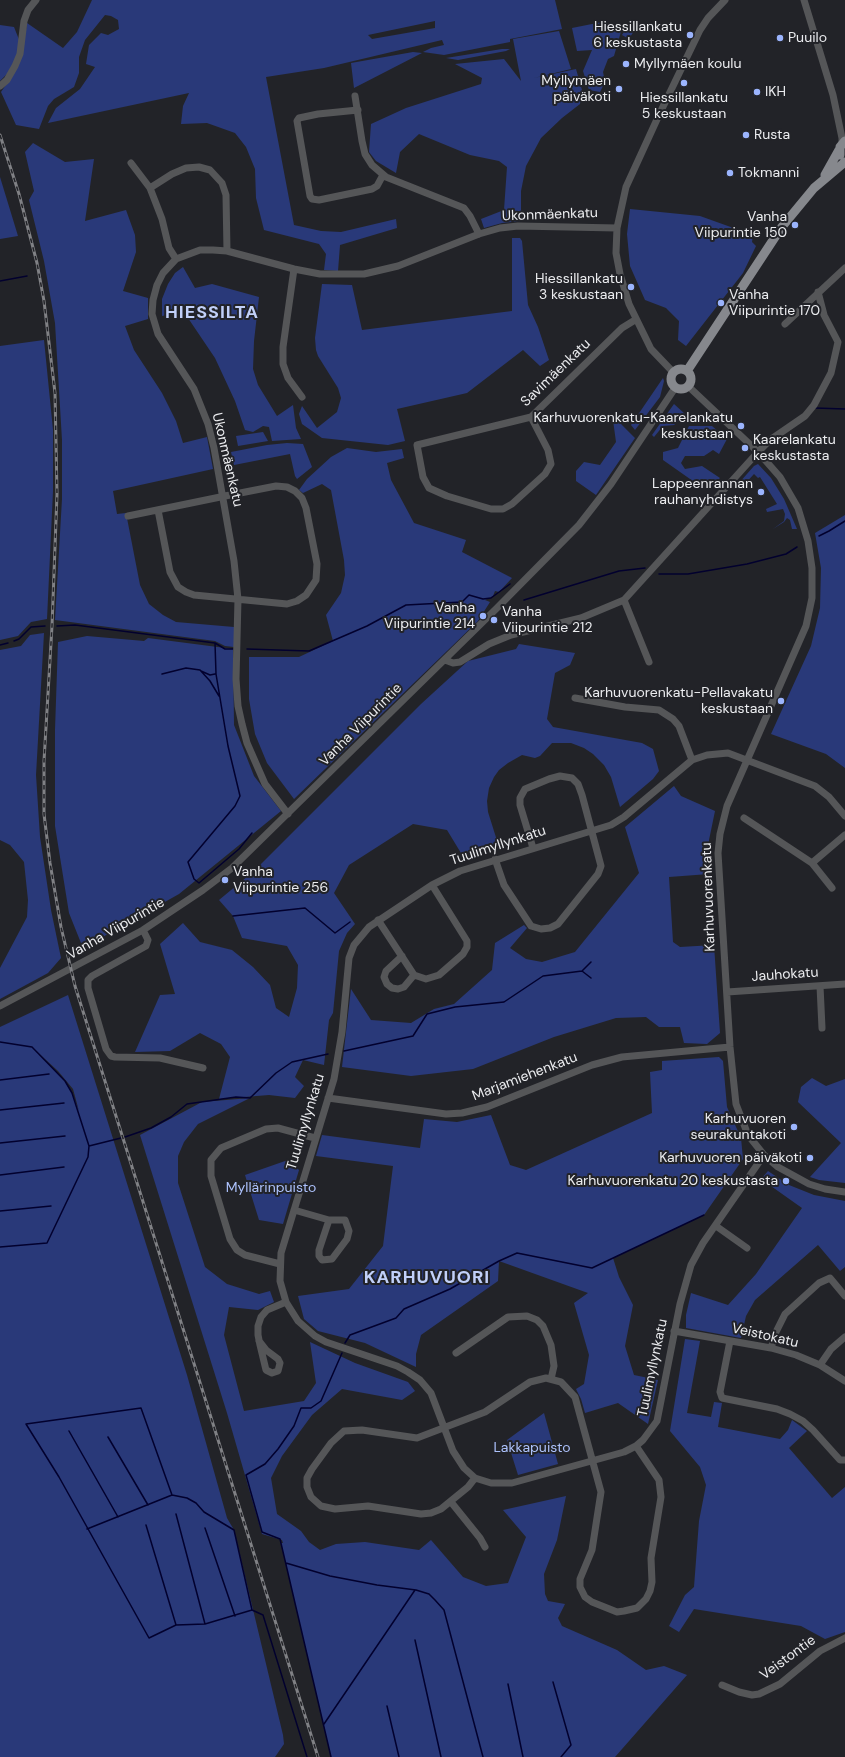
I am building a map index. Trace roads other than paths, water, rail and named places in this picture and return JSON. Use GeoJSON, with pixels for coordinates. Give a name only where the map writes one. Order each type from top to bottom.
{"type":"FeatureCollection","features":[{"type":"Feature","properties":{"kind":"main road"},"geometry":{"type":"LineString","coordinates":[[820,182],[845,161],[840,154],[842,145]]}},
{"type":"Feature","properties":{"kind":"main road"},"geometry":{"type":"LineString","coordinates":[[687,370],[781,228],[820,182],[842,145]]}},
{"type":"Feature","properties":{"kind":"main road"},"geometry":{"type":"LineString","coordinates":[[680,369],[687,370],[691,380],[688,386],[682,389],[675,388],[671,378],[673,372],[680,369]]}},
{"type":"Feature","properties":{"kind":"street"},"geometry":{"type":"LineString","coordinates":[[0,86],[7,80],[15,66],[20,54],[24,21],[28,10],[36,0]]}},
{"type":"Feature","properties":{"kind":"street"},"geometry":{"type":"LineString","coordinates":[[673,372],[651,349],[635,320],[620,274],[616,253],[617,228],[626,187],[656,121],[700,30],[708,18],[725,0]]}},
{"type":"Feature","properties":{"kind":"street"},"geometry":{"type":"LineString","coordinates":[[804,0],[833,95],[845,128]]}},
{"type":"Feature","properties":{"kind":"street"},"geometry":{"type":"LineString","coordinates":[[833,95],[842,138],[842,145]]}},
{"type":"Feature","properties":{"kind":"street"},"geometry":{"type":"LineString","coordinates":[[355,96],[365,154],[372,166],[383,175],[464,208],[479,234]]}},
{"type":"Feature","properties":{"kind":"street"},"geometry":{"type":"LineString","coordinates":[[358,110],[318,114],[299,118],[298,121],[310,196],[320,200],[372,189],[377,186],[383,175]]}},
{"type":"Feature","properties":{"kind":"street"},"geometry":{"type":"LineString","coordinates":[[130,163],[150,188],[162,219],[169,248],[176,259]]}},
{"type":"Feature","properties":{"kind":"street"},"geometry":{"type":"LineString","coordinates":[[150,188],[172,174],[186,168],[199,167],[213,173],[222,183],[226,195],[227,251]]}},
{"type":"Feature","properties":{"kind":"street","name":"Ukonmäenkatu"},"geometry":{"type":"LineString","coordinates":[[288,814],[266,784],[247,743],[242,724],[238,706],[236,679],[238,599],[234,560],[223,496],[214,448],[202,408],[194,389],[158,334],[152,314],[153,300],[157,285],[163,273],[176,259],[200,250],[227,251],[294,270],[320,274],[364,274],[398,266],[479,234],[500,228],[518,226],[617,228]]}},
{"type":"Feature","properties":{"kind":"street"},"geometry":{"type":"LineString","coordinates":[[785,324],[845,268]]}},
{"type":"Feature","properties":{"kind":"street"},"geometry":{"type":"LineString","coordinates":[[294,270],[283,347],[283,364],[288,378],[302,397]]}},
{"type":"Feature","properties":{"kind":"street"},"geometry":{"type":"LineString","coordinates":[[445,660],[453,663],[460,662],[489,644],[511,635],[581,618],[624,600],[758,452],[770,440],[805,416],[822,392],[831,373],[838,342],[824,315],[818,292]]}},
{"type":"Feature","properties":{"kind":"street","name":"Savimäenkatu"},"geometry":{"type":"LineString","coordinates":[[531,417],[548,450],[551,464],[545,474],[512,504],[503,509],[491,509],[447,496],[430,488],[423,477],[417,445],[531,417],[611,338],[622,328],[635,320]]}},
{"type":"Feature","properties":{"kind":"street","name":"Karhuvuorenkatu"},"geometry":{"type":"LineString","coordinates":[[688,386],[758,452],[780,477],[798,508],[810,548],[812,587],[806,626],[725,812],[718,853],[730,1047],[736,1104],[748,1135],[764,1155],[800,1180],[825,1190],[845,1192]]}},
{"type":"Feature","properties":{"kind":"street","name":"Vanha Viipurintie"},"geometry":{"type":"LineString","coordinates":[[0,1006],[143,930],[203,890],[232,868],[558,548],[591,511],[611,484],[675,388]]}},
{"type":"Feature","properties":{"kind":"street"},"geometry":{"type":"LineString","coordinates":[[128,516],[276,486],[287,487],[295,491],[302,498],[306,508],[317,564],[316,580],[306,595],[297,601],[287,604],[194,595],[178,587],[170,572],[158,510]]}},
{"type":"Feature","properties":{"kind":"street"},"geometry":{"type":"LineString","coordinates":[[624,600],[649,662]]}},
{"type":"Feature","properties":{"kind":"street"},"geometry":{"type":"LineString","coordinates":[[575,698],[625,707],[659,710],[673,719],[679,726],[692,760]]}},
{"type":"Feature","properties":{"kind":"street","name":"Tuulimyllynkatu"},"geometry":{"type":"LineString","coordinates":[[764,1155],[716,1226],[692,1266],[684,1287],[674,1331],[657,1421],[651,1430],[636,1446],[624,1452],[512,1483],[496,1484],[475,1478],[459,1460],[431,1393],[420,1380],[397,1366],[326,1342],[315,1336],[302,1325],[286,1302],[280,1282],[280,1264],[294,1210],[334,1079],[340,1047],[349,958],[360,935],[378,920],[432,885],[460,871],[495,859],[611,825],[624,817],[692,760],[717,753],[728,753],[815,786],[829,797],[845,816]]}},
{"type":"Feature","properties":{"kind":"street"},"geometry":{"type":"LineString","coordinates":[[495,859],[504,885],[531,926],[541,929],[550,928],[558,924],[598,874],[601,866],[601,859],[578,784],[572,778],[560,776],[525,790],[520,798],[520,805],[533,848]]}},
{"type":"Feature","properties":{"kind":"street"},"geometry":{"type":"LineString","coordinates":[[744,818],[812,863],[832,888]]}},
{"type":"Feature","properties":{"kind":"street"},"geometry":{"type":"LineString","coordinates":[[812,863],[845,835]]}},
{"type":"Feature","properties":{"kind":"street"},"geometry":{"type":"LineString","coordinates":[[378,920],[414,975],[426,979],[439,975],[463,954],[467,947],[464,934],[432,885]]}},
{"type":"Feature","properties":{"kind":"street"},"geometry":{"type":"LineString","coordinates":[[143,930],[148,940],[146,946],[92,976],[88,980],[88,988],[106,1049],[111,1056],[115,1057],[160,1058],[204,1068]]}},
{"type":"Feature","properties":{"kind":"street"},"geometry":{"type":"LineString","coordinates":[[402,956],[386,971],[384,977],[387,984],[392,988],[398,989],[404,987],[414,975]]}},
{"type":"Feature","properties":{"kind":"street","name":"Jauhokatu"},"geometry":{"type":"LineString","coordinates":[[727,992],[845,984]]}},
{"type":"Feature","properties":{"kind":"street"},"geometry":{"type":"LineString","coordinates":[[820,986],[822,1028]]}},
{"type":"Feature","properties":{"kind":"street","name":"Marjamiehenkatu"},"geometry":{"type":"LineString","coordinates":[[328,1098],[446,1114],[462,1113],[487,1107],[592,1065],[622,1057],[730,1047]]}},
{"type":"Feature","properties":{"kind":"street"},"geometry":{"type":"LineString","coordinates":[[280,1264],[245,1255],[237,1250],[230,1239],[211,1176],[211,1160],[221,1148],[266,1129],[278,1128],[315,1138]]}},
{"type":"Feature","properties":{"kind":"street"},"geometry":{"type":"LineString","coordinates":[[294,1210],[328,1220],[345,1220],[349,1231],[347,1239],[332,1259],[322,1260],[319,1256],[319,1250],[328,1220]]}},
{"type":"Feature","properties":{"kind":"street"},"geometry":{"type":"LineString","coordinates":[[716,1226],[747,1248]]}},
{"type":"Feature","properties":{"kind":"street"},"geometry":{"type":"LineString","coordinates":[[771,1348],[776,1332],[785,1314],[819,1283],[830,1278],[845,1296]]}},
{"type":"Feature","properties":{"kind":"street"},"geometry":{"type":"LineString","coordinates":[[259,1342],[258,1326],[261,1317],[267,1310],[286,1302]]}},
{"type":"Feature","properties":{"kind":"street"},"geometry":{"type":"LineString","coordinates":[[456,1353],[508,1317],[517,1315],[527,1316],[537,1320],[543,1326],[551,1345],[554,1366],[551,1379]]}},
{"type":"Feature","properties":{"kind":"street","name":"Veistokatu"},"geometry":{"type":"LineString","coordinates":[[674,1331],[771,1348],[820,1365],[845,1381]]}},
{"type":"Feature","properties":{"kind":"street"},"geometry":{"type":"LineString","coordinates":[[820,1365],[831,1349],[845,1337]]}},
{"type":"Feature","properties":{"kind":"street"},"geometry":{"type":"LineString","coordinates":[[730,1341],[720,1392],[722,1398],[776,1409],[790,1414],[803,1421],[813,1430],[840,1460],[845,1460]]}},
{"type":"Feature","properties":{"kind":"street"},"geometry":{"type":"LineString","coordinates":[[475,1478],[451,1502],[436,1511],[421,1514],[368,1506],[335,1509],[321,1506],[311,1497],[307,1487],[307,1478],[312,1469],[331,1443],[344,1431],[362,1430],[417,1438],[485,1412],[530,1382],[539,1378],[561,1382],[576,1397],[601,1492],[592,1550],[580,1579],[580,1587],[585,1597],[592,1602],[618,1612],[630,1611],[642,1604],[650,1591],[652,1582],[651,1558],[661,1497],[659,1480],[636,1446]]}},
{"type":"Feature","properties":{"kind":"street"},"geometry":{"type":"LineString","coordinates":[[451,1502],[485,1546]]}},
{"type":"Feature","properties":{"kind":"street","name":"Veistontie"},"geometry":{"type":"LineString","coordinates":[[722,1685],[739,1692],[752,1695],[759,1694],[780,1684],[820,1651],[845,1638]]}},
{"type":"Feature","properties":{"kind":"waterway"},"geometry":{"type":"LineString","coordinates":[[0,281],[27,276]]}},
{"type":"Feature","properties":{"kind":"waterway"},"geometry":{"type":"LineString","coordinates":[[815,408],[845,409]]}},
{"type":"Feature","properties":{"kind":"waterway"},"geometry":{"type":"LineString","coordinates":[[819,536],[845,521]]}},
{"type":"Feature","properties":{"kind":"waterway"},"geometry":{"type":"LineString","coordinates":[[659,574],[688,574],[747,564],[786,554],[797,547]]}},
{"type":"Feature","properties":{"kind":"waterway"},"geometry":{"type":"LineString","coordinates":[[524,600],[619,571],[645,568]]}},
{"type":"Feature","properties":{"kind":"waterway"},"geometry":{"type":"LineString","coordinates":[[247,649],[309,651],[367,626],[406,605],[462,602],[469,595],[483,599],[491,598],[510,584]]}},
{"type":"Feature","properties":{"kind":"waterway"},"geometry":{"type":"LineString","coordinates":[[57,626],[75,625],[215,643],[225,649],[233,649]]}},
{"type":"Feature","properties":{"kind":"waterway"},"geometry":{"type":"LineString","coordinates":[[14,641],[19,639],[31,627],[45,626]]}},
{"type":"Feature","properties":{"kind":"waterway"},"geometry":{"type":"LineString","coordinates":[[0,645],[8,643]]}},
{"type":"Feature","properties":{"kind":"waterway"},"geometry":{"type":"LineString","coordinates":[[215,643],[216,674],[228,746],[240,796],[235,806],[188,862],[194,879],[199,883],[239,849],[252,833]]}},
{"type":"Feature","properties":{"kind":"waterway"},"geometry":{"type":"LineString","coordinates":[[162,674],[186,668],[200,670],[210,681],[219,696]]}},
{"type":"Feature","properties":{"kind":"waterway"},"geometry":{"type":"LineString","coordinates":[[201,671],[210,675],[215,674]]}},
{"type":"Feature","properties":{"kind":"waterway"},"geometry":{"type":"LineString","coordinates":[[233,916],[305,908],[335,933],[350,922]]}},
{"type":"Feature","properties":{"kind":"waterway"},"geometry":{"type":"LineString","coordinates":[[344,1051],[413,1036],[427,1014],[455,1007],[504,1002],[543,976],[582,971],[591,962]]}},
{"type":"Feature","properties":{"kind":"waterway"},"geometry":{"type":"LineString","coordinates":[[582,971],[591,978]]}},
{"type":"Feature","properties":{"kind":"waterway"},"geometry":{"type":"LineString","coordinates":[[0,1042],[32,1047],[65,1081],[72,1093],[89,1146],[88,1157],[47,1243],[0,1247]]}},
{"type":"Feature","properties":{"kind":"waterway"},"geometry":{"type":"LineString","coordinates":[[125,1137],[151,1128],[171,1117],[187,1104],[236,1097],[250,1098],[276,1073],[292,1062],[328,1054]]}},
{"type":"Feature","properties":{"kind":"waterway"},"geometry":{"type":"LineString","coordinates":[[0,1080],[49,1074]]}},
{"type":"Feature","properties":{"kind":"waterway"},"geometry":{"type":"LineString","coordinates":[[0,1110],[64,1103]]}},
{"type":"Feature","properties":{"kind":"waterway"},"geometry":{"type":"LineString","coordinates":[[0,1143],[65,1136]]}},
{"type":"Feature","properties":{"kind":"waterway"},"geometry":{"type":"LineString","coordinates":[[89,1146],[121,1138]]}},
{"type":"Feature","properties":{"kind":"waterway"},"geometry":{"type":"LineString","coordinates":[[0,1175],[64,1167]]}},
{"type":"Feature","properties":{"kind":"waterway"},"geometry":{"type":"LineString","coordinates":[[0,1211],[51,1206]]}},
{"type":"Feature","properties":{"kind":"waterway"},"geometry":{"type":"LineString","coordinates":[[345,1343],[350,1335],[396,1318],[404,1309],[450,1289],[499,1261],[517,1253],[592,1268],[704,1215]]}},
{"type":"Feature","properties":{"kind":"waterway"},"geometry":{"type":"LineString","coordinates":[[331,1757],[280,1539],[262,1532],[246,1475],[265,1464],[278,1449],[294,1426],[301,1408],[311,1408],[321,1401],[342,1353]]}},
{"type":"Feature","properties":{"kind":"waterway"},"geometry":{"type":"LineString","coordinates":[[172,1495],[141,1408],[26,1424],[59,1477],[149,1638],[176,1625],[205,1624],[252,1610],[263,1615],[307,1757]]}},
{"type":"Feature","properties":{"kind":"waterway"},"geometry":{"type":"LineString","coordinates":[[69,1431],[118,1517]]}},
{"type":"Feature","properties":{"kind":"waterway"},"geometry":{"type":"LineString","coordinates":[[108,1437],[148,1505]]}},
{"type":"Feature","properties":{"kind":"waterway"},"geometry":{"type":"LineString","coordinates":[[87,1529],[172,1495],[187,1498],[196,1503],[204,1512],[234,1530],[252,1610]]}},
{"type":"Feature","properties":{"kind":"waterway"},"geometry":{"type":"LineString","coordinates":[[176,1514],[205,1624]]}},
{"type":"Feature","properties":{"kind":"waterway"},"geometry":{"type":"LineString","coordinates":[[146,1525],[176,1625]]}},
{"type":"Feature","properties":{"kind":"waterway"},"geometry":{"type":"LineString","coordinates":[[205,1528],[235,1616]]}},
{"type":"Feature","properties":{"kind":"waterway"},"geometry":{"type":"LineString","coordinates":[[286,1563],[330,1576],[377,1585],[416,1590],[429,1594],[444,1610],[483,1757]]}},
{"type":"Feature","properties":{"kind":"waterway"},"geometry":{"type":"LineString","coordinates":[[324,1724],[415,1590]]}},
{"type":"Feature","properties":{"kind":"waterway"},"geometry":{"type":"LineString","coordinates":[[415,1640],[441,1757]]}},
{"type":"Feature","properties":{"kind":"waterway"},"geometry":{"type":"LineString","coordinates":[[553,1682],[571,1745],[561,1757]]}},
{"type":"Feature","properties":{"kind":"waterway"},"geometry":{"type":"LineString","coordinates":[[508,1684],[523,1757]]}},
{"type":"Feature","properties":{"kind":"waterway"},"geometry":{"type":"LineString","coordinates":[[387,1706],[399,1757]]}},
{"type":"Feature","properties":{"kind":"railway"},"geometry":{"type":"LineString","coordinates":[[0,135],[19,194],[37,263],[44,301],[55,393],[57,494],[52,626],[44,761],[44,814],[50,863],[61,927],[75,986],[318,1757]]}},
{"type":"Feature","properties":{"kind":"place","name":"Hiessillankatu 6 keskustasta"},"geometry":{"type":"Point","coordinates":[690,35]}},
{"type":"Feature","properties":{"kind":"place","name":"Puuilo"},"geometry":{"type":"Point","coordinates":[780,38]}},
{"type":"Feature","properties":{"kind":"place","name":"Myllymäen koulu"},"geometry":{"type":"Point","coordinates":[626,64]}},
{"type":"Feature","properties":{"kind":"place","name":"Hiessillankatu 5 keskustaan"},"geometry":{"type":"Point","coordinates":[684,83]}},
{"type":"Feature","properties":{"kind":"place","name":"Myllymäen päiväkoti"},"geometry":{"type":"Point","coordinates":[619,89]}},
{"type":"Feature","properties":{"kind":"place","name":"IKH"},"geometry":{"type":"Point","coordinates":[757,92]}},
{"type":"Feature","properties":{"kind":"place","name":"Rusta"},"geometry":{"type":"Point","coordinates":[746,135]}},
{"type":"Feature","properties":{"kind":"place","name":"Tokmanni"},"geometry":{"type":"Point","coordinates":[730,173]}},
{"type":"Feature","properties":{"kind":"place","name":"Vanha Viipurintie 150"},"geometry":{"type":"Point","coordinates":[795,225]}},
{"type":"Feature","properties":{"kind":"place","name":"Hiessillankatu 3 keskustaan"},"geometry":{"type":"Point","coordinates":[631,287]}},
{"type":"Feature","properties":{"kind":"place","name":"Vanha Viipurintie 170"},"geometry":{"type":"Point","coordinates":[721,303]}},
{"type":"Feature","properties":{"kind":"place","name":"Karhuvuorenkatu-Kaarelankatu keskustaan"},"geometry":{"type":"Point","coordinates":[741,426]}},
{"type":"Feature","properties":{"kind":"place","name":"Kaarelankatu keskustasta"},"geometry":{"type":"Point","coordinates":[745,448]}},
{"type":"Feature","properties":{"kind":"place","name":"Lappeenrannan rauhanyhdistys"},"geometry":{"type":"Point","coordinates":[761,492]}},
{"type":"Feature","properties":{"kind":"place","name":"Vanha Viipurintie 214"},"geometry":{"type":"Point","coordinates":[483,616]}},
{"type":"Feature","properties":{"kind":"place","name":"Vanha Viipurintie 212"},"geometry":{"type":"Point","coordinates":[494,620]}},
{"type":"Feature","properties":{"kind":"place","name":"Karhuvuorenkatu-Pellavakatu keskustaan"},"geometry":{"type":"Point","coordinates":[781,701]}},
{"type":"Feature","properties":{"kind":"place","name":"Vanha Viipurintie 256"},"geometry":{"type":"Point","coordinates":[225,880]}},
{"type":"Feature","properties":{"kind":"place","name":"Karhuvuoren seurakuntakoti"},"geometry":{"type":"Point","coordinates":[794,1127]}},
{"type":"Feature","properties":{"kind":"place","name":"Karhuvuoren päiväkoti"},"geometry":{"type":"Point","coordinates":[810,1158]}},
{"type":"Feature","properties":{"kind":"place","name":"Karhuvuorenkatu 20 keskustasta"},"geometry":{"type":"Point","coordinates":[786,1181]}},
{"type":"Feature","properties":{"kind":"district","name":"HIESSILTA"},"geometry":{"type":"Point","coordinates":[212,313]}},
{"type":"Feature","properties":{"kind":"district","name":"KARHUVUORI"},"geometry":{"type":"Point","coordinates":[427,1278]}},
{"type":"Feature","properties":{"kind":"park label","name":"Myllärinpuisto"},"geometry":{"type":"Point","coordinates":[271,1188]}},
{"type":"Feature","properties":{"kind":"park label","name":"Lakkapuisto"},"geometry":{"type":"Point","coordinates":[532,1448]}}]}
